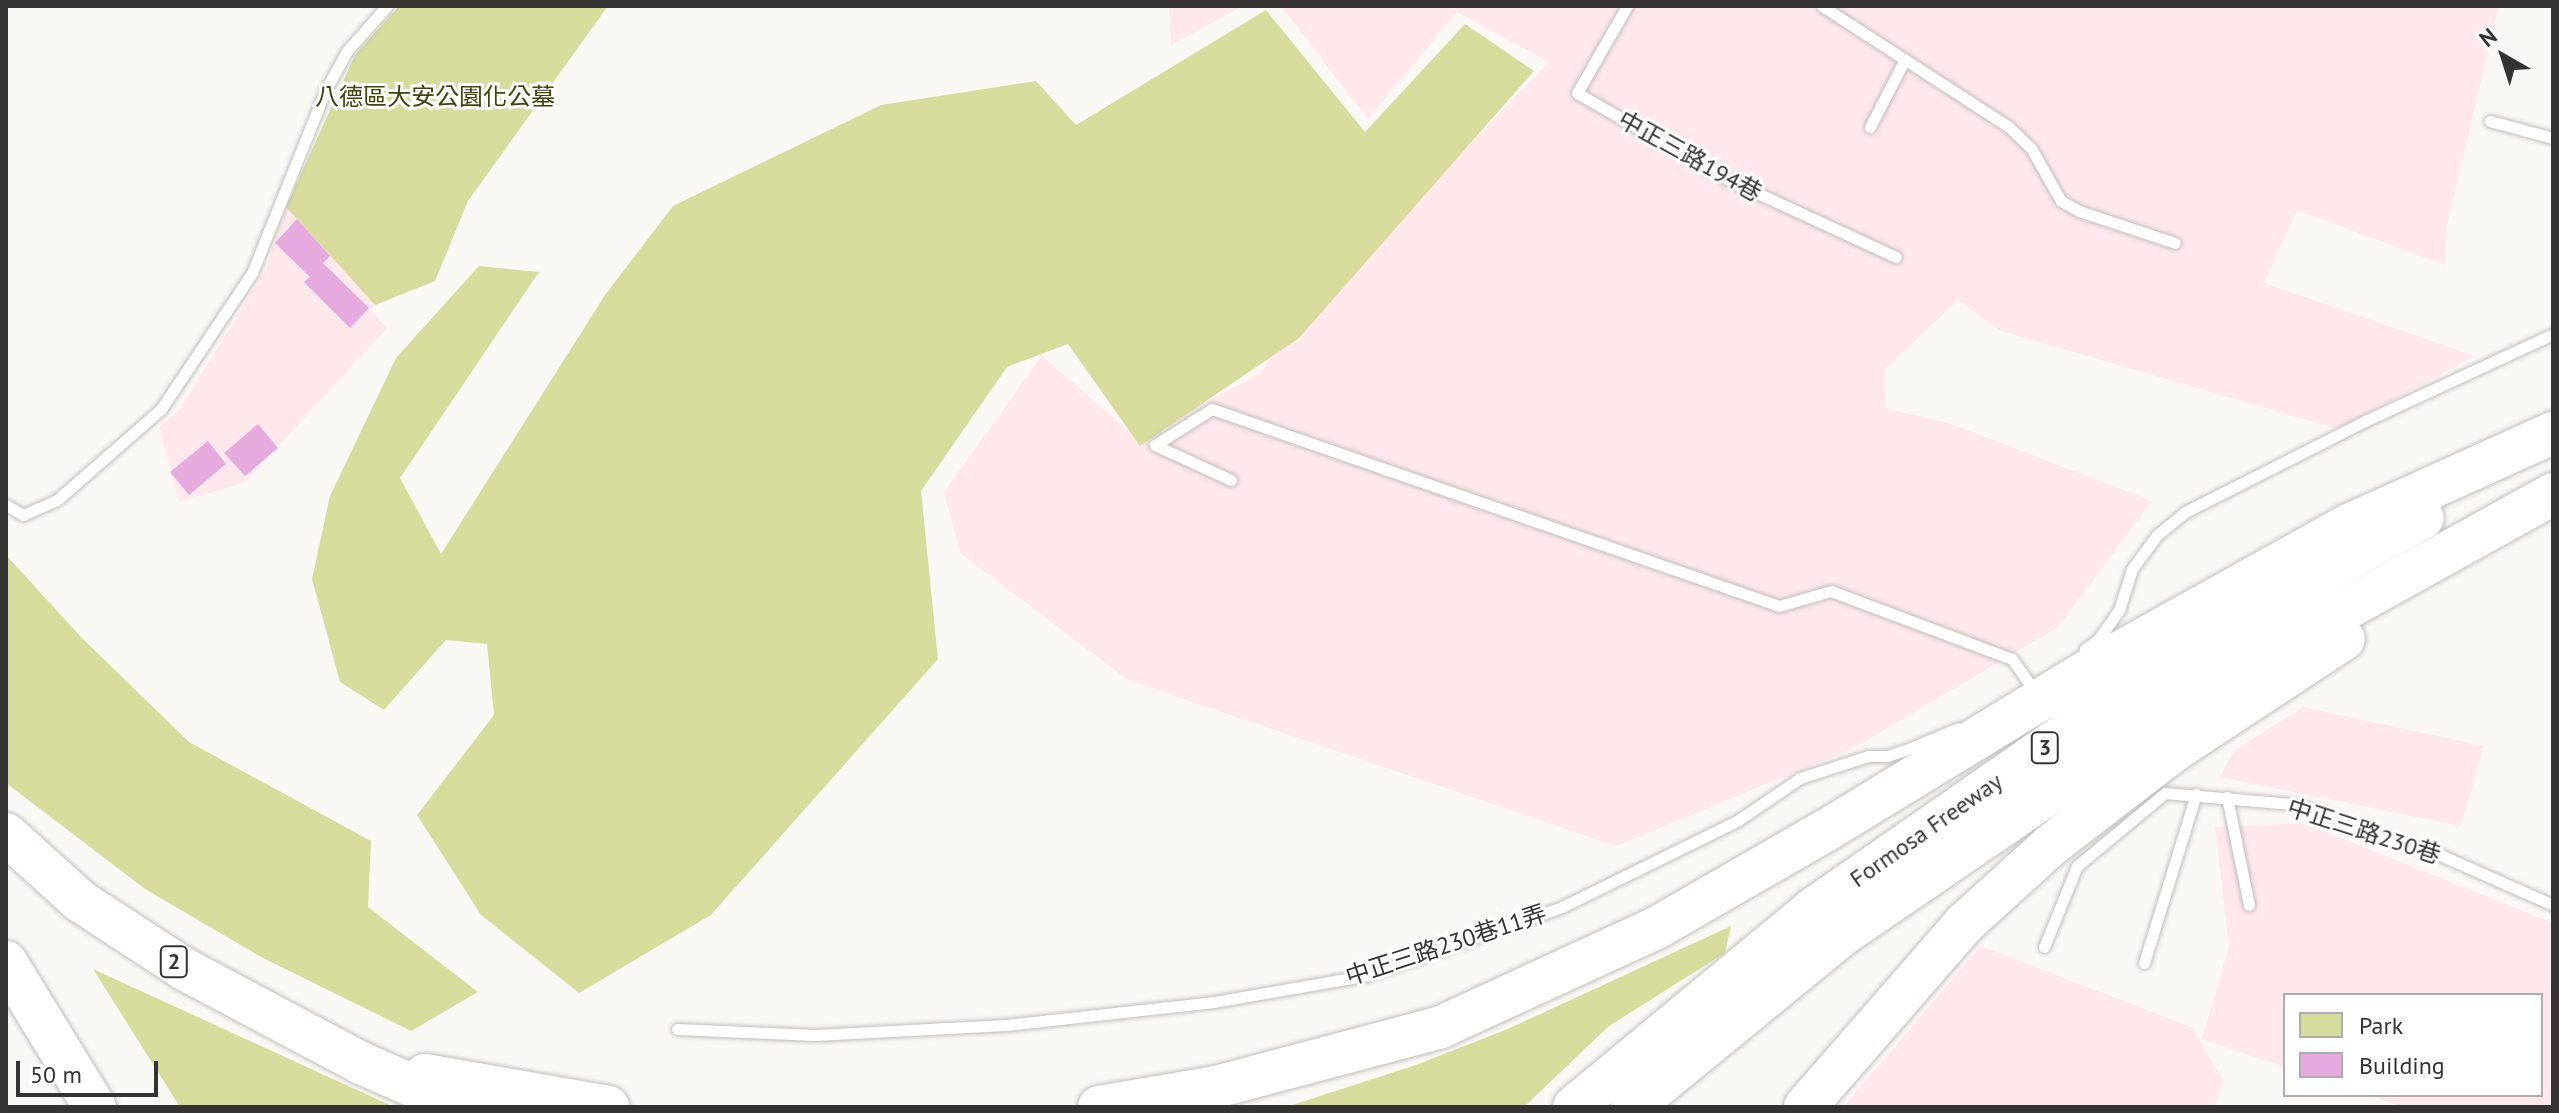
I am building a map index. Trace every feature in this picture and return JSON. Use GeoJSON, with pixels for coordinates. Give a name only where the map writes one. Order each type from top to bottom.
{"type":"FeatureCollection","features":[{"type":"Feature","properties":{"kind":"highway"},"geometry":{"type":"LineString","coordinates":[[1099,1107],[1216,1087],[1441,1027],[1658,927],[1827,830],[2106,660],[2349,525],[2553,433]]}},
{"type":"Feature","properties":{"kind":"highway","name":"Formosa Freeway"},"geometry":{"type":"LineString","coordinates":[[1574,1107],[1813,909],[2182,653],[2553,446]]}},
{"type":"Feature","properties":{"kind":"highway","name":"Formosa Freeway"},"geometry":{"type":"LineString","coordinates":[[1632,1107],[1842,935],[2205,687],[2553,494]]}},
{"type":"Feature","properties":{"kind":"highway"},"geometry":{"type":"LineString","coordinates":[[1805,1107],[1965,923],[2051,845],[2175,750],[2553,502]]}},
{"type":"Feature","properties":{"kind":"highway","name":"2"},"geometry":{"type":"LineString","coordinates":[[6,834],[80,901],[173,961],[361,1063]]}},
{"type":"Feature","properties":{"kind":"highway"},"geometry":{"type":"LineString","coordinates":[[6,962],[95,1107]]}},
{"type":"Feature","properties":{"kind":"highway"},"geometry":{"type":"LineString","coordinates":[[361,1063],[461,1107]]}},
{"type":"Feature","properties":{"kind":"highway"},"geometry":{"type":"LineString","coordinates":[[361,1063],[608,1107]]}},
{"type":"Feature","properties":{"kind":"lane"},"geometry":{"type":"LineString","coordinates":[[6,505],[23,515],[57,500],[161,409],[252,273],[325,91],[347,51],[387,6]]}},
{"type":"Feature","properties":{"kind":"lane","name":"中正三路194巷"},"geometry":{"type":"LineString","coordinates":[[1627,6],[1577,93],[1727,179],[1896,257]]}},
{"type":"Feature","properties":{"kind":"lane"},"geometry":{"type":"LineString","coordinates":[[1828,8],[2009,127],[2031,148],[2061,201],[2079,211],[2175,243]]}},
{"type":"Feature","properties":{"kind":"lane"},"geometry":{"type":"LineString","coordinates":[[1870,127],[1905,59]]}},
{"type":"Feature","properties":{"kind":"lane"},"geometry":{"type":"LineString","coordinates":[[2490,121],[2553,138]]}},
{"type":"Feature","properties":{"kind":"lane"},"geometry":{"type":"LineString","coordinates":[[2074,657],[2098,640],[2119,610],[2132,569],[2157,535],[2185,512],[2365,421],[2553,334]]}},
{"type":"Feature","properties":{"kind":"lane"},"geometry":{"type":"LineString","coordinates":[[1231,480],[1155,445],[1212,409],[1779,606],[1831,591],[2012,659],[2035,682],[2016,693]]}},
{"type":"Feature","properties":{"kind":"lane","name":"中正三路230巷11弄"},"geometry":{"type":"LineString","coordinates":[[677,1029],[815,1035],[1006,1025],[1214,1002],[1368,975],[1562,907],[1724,828],[1800,778],[1868,756],[1887,756],[1906,750],[1975,718]]}},
{"type":"Feature","properties":{"kind":"lane","name":"中正三路230巷"},"geometry":{"type":"LineString","coordinates":[[2044,947],[2077,866],[2165,793],[2292,804],[2331,815],[2365,832],[2438,854],[2553,905]]}},
{"type":"Feature","properties":{"kind":"lane"},"geometry":{"type":"LineString","coordinates":[[2144,963],[2196,794]]}},
{"type":"Feature","properties":{"kind":"lane"},"geometry":{"type":"LineString","coordinates":[[2227,797],[2249,905]]}},
{"type":"Feature","properties":{"kind":"shaded area"},"geometry":{"type":"Polygon","coordinates":[[[1169,6],[1243,6],[1171,45],[1169,6]]]}},
{"type":"Feature","properties":{"kind":"shaded area"},"geometry":{"type":"Polygon","coordinates":[[[1281,6],[2499,6],[2447,225],[2445,265],[2297,210],[2264,283],[2475,356],[2338,429],[2001,331],[1958,300],[1884,370],[1885,408],[1951,424],[2152,501],[2058,627],[1852,749],[1616,846],[1128,680],[960,553],[944,492],[1042,356],[1137,438],[1261,373],[1324,260],[1417,199],[1549,62],[1457,12],[1368,119],[1281,6]]]}},
{"type":"Feature","properties":{"kind":"shaded area"},"geometry":{"type":"Polygon","coordinates":[[[286,207],[375,305],[370,310],[387,328],[244,483],[179,502],[159,427],[180,409],[266,269],[286,207]]]}},
{"type":"Feature","properties":{"kind":"shaded area"},"geometry":{"type":"Polygon","coordinates":[[[2303,707],[2484,746],[2461,826],[2220,777],[2234,751],[2303,707]]]}},
{"type":"Feature","properties":{"kind":"shaded area"},"geometry":{"type":"Polygon","coordinates":[[[2303,823],[2553,923],[2553,1107],[2403,1107],[2374,1097],[2543,1097],[2543,993],[2283,993],[2283,1066],[2202,1039],[2229,947],[2215,827],[2303,823]]]}},
{"type":"Feature","properties":{"kind":"shaded area"},"geometry":{"type":"Polygon","coordinates":[[[1981,946],[2191,1027],[2224,1081],[2214,1107],[1843,1107],[1981,946]]]}},
{"type":"Feature","properties":{"kind":"green space","name":"八德區大安公園化公墓"},"geometry":{"type":"Polygon","coordinates":[[[399,6],[608,6],[468,201],[435,281],[375,305],[286,207],[355,55],[399,6]]]}},
{"type":"Feature","properties":{"kind":"green space"},"geometry":{"type":"Polygon","coordinates":[[[1266,10],[1365,132],[1465,24],[1534,71],[1299,338],[1140,446],[1068,344],[1007,367],[921,491],[938,659],[711,915],[579,993],[481,915],[417,815],[494,715],[487,644],[446,640],[384,710],[340,682],[312,579],[330,496],[396,358],[479,266],[539,272],[400,478],[441,554],[605,295],[673,206],[881,105],[1036,81],[1076,125],[1266,10]]]}},
{"type":"Feature","properties":{"kind":"green space"},"geometry":{"type":"Polygon","coordinates":[[[6,555],[81,637],[189,742],[371,841],[368,907],[478,992],[411,1031],[263,958],[145,889],[6,783],[6,555]]]}},
{"type":"Feature","properties":{"kind":"green space"},"geometry":{"type":"Polygon","coordinates":[[[1731,926],[1725,953],[1609,1026],[1524,1107],[1286,1107],[1416,1065],[1510,1028],[1731,926]]]}},
{"type":"Feature","properties":{"kind":"green space"},"geometry":{"type":"Polygon","coordinates":[[[93,969],[394,1107],[180,1107],[93,969]]]}},
{"type":"Feature","properties":{"kind":"building"},"geometry":{"type":"Polygon","coordinates":[[[297,219],[330,256],[323,263],[369,308],[350,328],[304,282],[310,277],[275,243],[297,219]]]}},
{"type":"Feature","properties":{"kind":"building"},"geometry":{"type":"Polygon","coordinates":[[[258,424],[278,448],[245,476],[224,453],[258,424]]]}},
{"type":"Feature","properties":{"kind":"building"},"geometry":{"type":"Polygon","coordinates":[[[208,441],[226,464],[189,495],[170,472],[208,441]]]}}]}
